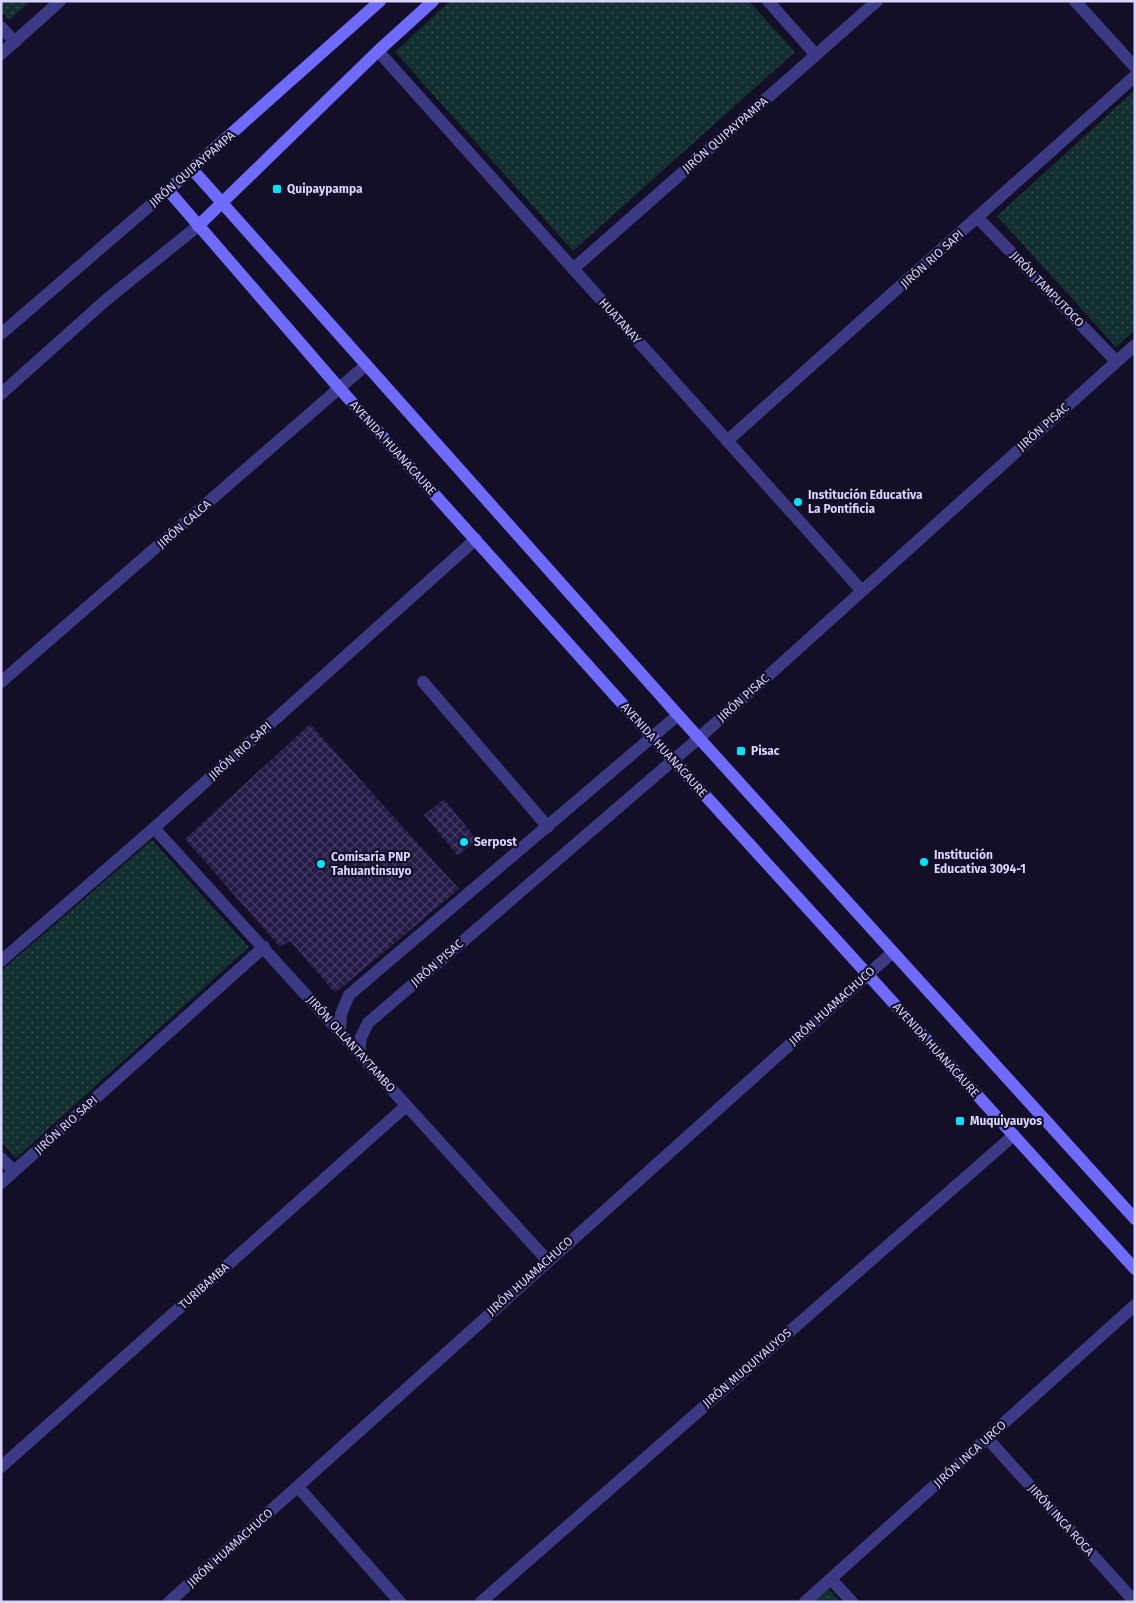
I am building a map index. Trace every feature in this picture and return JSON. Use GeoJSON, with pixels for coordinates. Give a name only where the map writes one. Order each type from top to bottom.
{"type":"FeatureCollection","features":[{"type":"Feature","properties":{"kind":"street"},"geometry":{"type":"LineString","coordinates":[[1,54],[60,1]]}},
{"type":"Feature","properties":{"kind":"street","name":"JIRÓN QUIPAYPAMPA"},"geometry":{"type":"LineString","coordinates":[[1,334],[192,169],[380,1]]}},
{"type":"Feature","properties":{"kind":"street"},"geometry":{"type":"LineString","coordinates":[[1,394],[106,300],[198,226],[378,52],[434,1]]}},
{"type":"Feature","properties":{"kind":"street"},"geometry":{"type":"LineString","coordinates":[[768,1],[816,55]]}},
{"type":"Feature","properties":{"kind":"street","name":"JIRÓN QUIPAYPAMPA"},"geometry":{"type":"LineString","coordinates":[[573,269],[877,1]]}},
{"type":"Feature","properties":{"kind":"street"},"geometry":{"type":"LineString","coordinates":[[1075,1],[1135,67]]}},
{"type":"Feature","properties":{"kind":"street"},"geometry":{"type":"LineString","coordinates":[[1,27],[15,42]]}},
{"type":"Feature","properties":{"kind":"street","name":"HUATANAY"},"geometry":{"type":"LineString","coordinates":[[378,52],[862,591]]}},
{"type":"Feature","properties":{"kind":"street","name":"JIRÓN RIO SAPI"},"geometry":{"type":"LineString","coordinates":[[727,441],[1135,76]]}},
{"type":"Feature","properties":{"kind":"street"},"geometry":{"type":"LineString","coordinates":[[192,169],[678,715],[1135,1219]]}},
{"type":"Feature","properties":{"kind":"street","name":"AVENIDA HUANACAURE"},"geometry":{"type":"LineString","coordinates":[[168,190],[340,389],[653,738],[1135,1268]]}},
{"type":"Feature","properties":{"kind":"street","name":"JIRÓN TAMPUTOCO"},"geometry":{"type":"LineString","coordinates":[[978,218],[1116,361]]}},
{"type":"Feature","properties":{"kind":"street","name":"JIRÓN PISAC"},"geometry":{"type":"LineString","coordinates":[[360,1053],[361,1037],[368,1023],[699,738],[1135,345]]}},
{"type":"Feature","properties":{"kind":"street","name":"JIRÓN CALCA"},"geometry":{"type":"LineString","coordinates":[[1,682],[366,366]]}},
{"type":"Feature","properties":{"kind":"street","name":"JIRÓN RIO SAPI"},"geometry":{"type":"LineString","coordinates":[[1,961],[154,828],[476,539]]}},
{"type":"Feature","properties":{"kind":"street"},"geometry":{"type":"LineString","coordinates":[[423,682],[548,827]]}},
{"type":"Feature","properties":{"kind":"street"},"geometry":{"type":"LineString","coordinates":[[340,1031],[341,1014],[348,995],[678,715]]}},
{"type":"Feature","properties":{"kind":"street","name":"JIRÓN OLLANTAYTAMBO"},"geometry":{"type":"LineString","coordinates":[[154,828],[547,1260]]}},
{"type":"Feature","properties":{"kind":"street","name":"JIRÓN RIO SAPI"},"geometry":{"type":"LineString","coordinates":[[1,1182],[264,947]]}},
{"type":"Feature","properties":{"kind":"street","name":"JIRÓN HUAMACHUCO"},"geometry":{"type":"LineString","coordinates":[[169,1602],[547,1260],[893,952]]}},
{"type":"Feature","properties":{"kind":"street","name":"TURIBAMBA"},"geometry":{"type":"LineString","coordinates":[[1,1467],[406,1106]]}},
{"type":"Feature","properties":{"kind":"street","name":"JIRÓN MUQUIYAUYOS"},"geometry":{"type":"LineString","coordinates":[[481,1602],[1014,1135]]}},
{"type":"Feature","properties":{"kind":"street"},"geometry":{"type":"LineString","coordinates":[[1,1158],[14,1171]]}},
{"type":"Feature","properties":{"kind":"street","name":"JIRÓN INCA URCO"},"geometry":{"type":"LineString","coordinates":[[805,1602],[1135,1305]]}},
{"type":"Feature","properties":{"kind":"street","name":"JIRÓN INCA ROCA"},"geometry":{"type":"LineString","coordinates":[[987,1438],[1135,1602]]}},
{"type":"Feature","properties":{"kind":"street"},"geometry":{"type":"LineString","coordinates":[[298,1487],[400,1602]]}},
{"type":"Feature","properties":{"kind":"street"},"geometry":{"type":"LineString","coordinates":[[831,1579],[852,1602]]}},
{"type":"Feature","properties":{"kind":"green space"},"geometry":{"type":"Polygon","coordinates":[[[1,1],[31,1],[9,20],[1,11],[1,1]]]}},
{"type":"Feature","properties":{"kind":"green space"},"geometry":{"type":"Polygon","coordinates":[[[450,1],[749,1],[795,52],[573,251],[395,52],[450,1]]]}},
{"type":"Feature","properties":{"kind":"green space"},"geometry":{"type":"Polygon","coordinates":[[[1135,90],[1135,330],[1116,347],[997,216],[1135,90]]]}},
{"type":"Feature","properties":{"kind":"green space"},"geometry":{"type":"Polygon","coordinates":[[[152,840],[249,947],[16,1158],[1,1142],[1,971],[152,840]]]}},
{"type":"Feature","properties":{"kind":"green space"},"geometry":{"type":"Polygon","coordinates":[[[825,1585],[840,1602],[807,1602],[825,1585]]]}},
{"type":"Feature","properties":{"kind":"building","name":"Comisaría PNP Tahuantinsuyo"},"geometry":{"type":"Polygon","coordinates":[[[310,724],[459,889],[335,993],[290,941],[280,947],[185,839],[310,724]]]}},
{"type":"Feature","properties":{"kind":"building"},"geometry":{"type":"Polygon","coordinates":[[[444,799],[477,840],[458,856],[424,815],[444,799]]]}},
{"type":"Feature","properties":{"kind":"place","name":"Quipaypampa"},"geometry":{"type":"Point","coordinates":[277,189]}},
{"type":"Feature","properties":{"kind":"place","name":"Institución Educativa La Pontificia"},"geometry":{"type":"Point","coordinates":[798,502]}},
{"type":"Feature","properties":{"kind":"place","name":"Pisac"},"geometry":{"type":"Point","coordinates":[741,751]}},
{"type":"Feature","properties":{"kind":"place","name":"Serpost"},"geometry":{"type":"Point","coordinates":[464,842]}},
{"type":"Feature","properties":{"kind":"place","name":"Institución Educativa 3094-1"},"geometry":{"type":"Point","coordinates":[924,862]}},
{"type":"Feature","properties":{"kind":"place","name":"Comisaría PNP Tahuantinsuyo"},"geometry":{"type":"Point","coordinates":[321,864]}},
{"type":"Feature","properties":{"kind":"place","name":"Muquiyauyos"},"geometry":{"type":"Point","coordinates":[960,1121]}}]}
